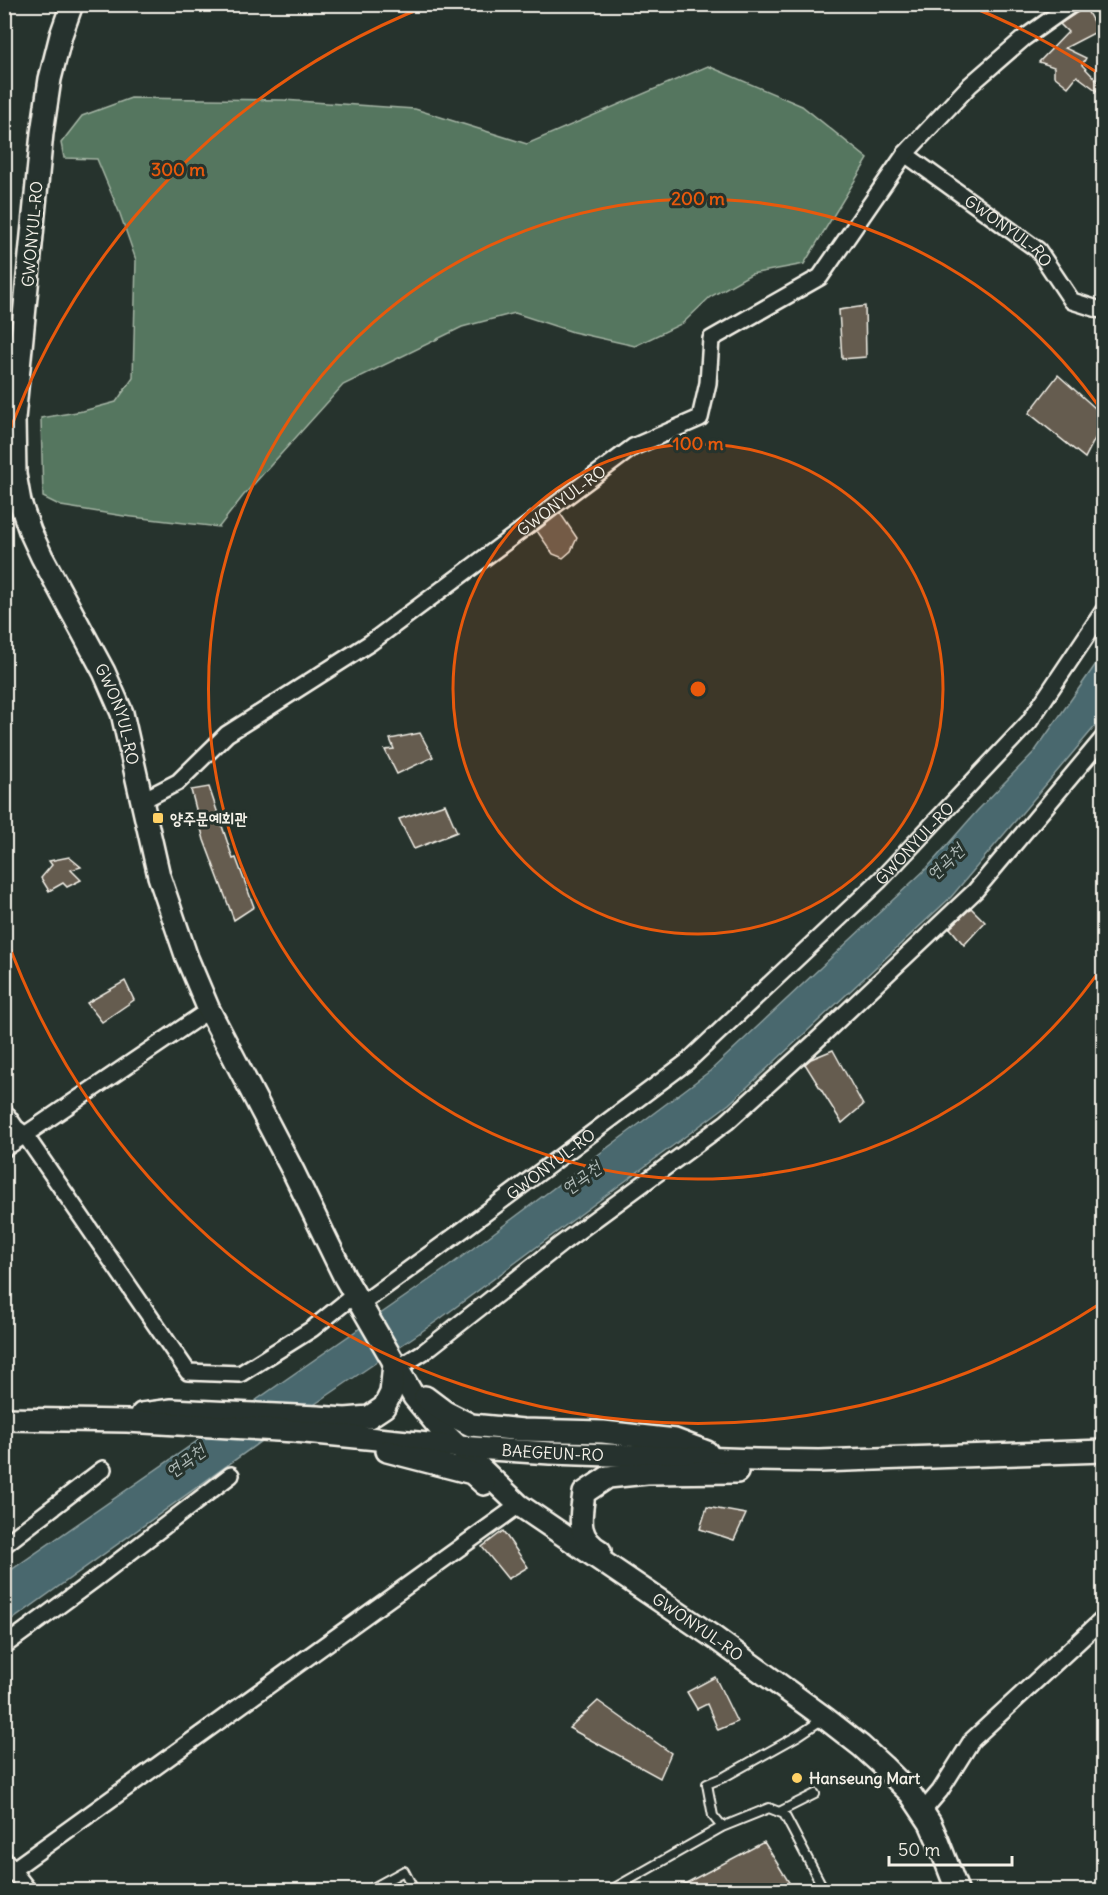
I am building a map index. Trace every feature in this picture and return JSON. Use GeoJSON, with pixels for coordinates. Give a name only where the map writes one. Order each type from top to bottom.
{"type":"FeatureCollection","features":[{"type":"Feature","properties":{"kind":"main road","name":"GWONYUL-RO"},"geometry":{"type":"LineString","coordinates":[[72,4],[61,35],[50,80],[42,133],[14,419],[15,474],[20,502],[30,531],[104,672],[122,712],[159,876],[174,925],[209,1010],[357,1300],[414,1397],[516,1507],[607,1564],[683,1616],[861,1746],[898,1780],[923,1811],[938,1841],[957,1890]]}},
{"type":"Feature","properties":{"kind":"main road"},"geometry":{"type":"LineString","coordinates":[[319,1425],[345,1419],[369,1417],[381,1409],[391,1393],[397,1369],[445,1412],[471,1425],[524,1430],[603,1432],[675,1440],[725,1458]]}},
{"type":"Feature","properties":{"kind":"main road"},"geometry":{"type":"LineString","coordinates":[[171,1418],[319,1425],[471,1473],[516,1507]]}},
{"type":"Feature","properties":{"kind":"main road","name":"BAEGEUN-RO"},"geometry":{"type":"LineString","coordinates":[[4,1419],[126,1421],[171,1418],[295,1431],[319,1425],[459,1447],[550,1453],[768,1460],[819,1461],[1104,1451]]}},
{"type":"Feature","properties":{"kind":"main road"},"geometry":{"type":"LineString","coordinates":[[683,1616],[621,1564],[593,1547],[588,1541],[583,1534],[580,1521],[584,1493],[608,1477],[647,1473],[751,1472],[768,1460]]}},
{"type":"Feature","properties":{"kind":"street","name":"GWONYUL-RO"},"geometry":{"type":"LineString","coordinates":[[143,800],[178,782],[227,734],[370,643],[633,447],[700,418],[708,383],[711,339],[820,277],[904,154],[979,78],[1024,38],[1072,4]]}},
{"type":"Feature","properties":{"kind":"street","name":"GWONYUL-RO"},"geometry":{"type":"LineString","coordinates":[[904,154],[1038,250],[1072,301],[1104,311]]}},
{"type":"Feature","properties":{"kind":"street","name":"GWONYUL-RO"},"geometry":{"type":"LineString","coordinates":[[357,1300],[660,1084],[695,1054],[880,880],[1029,722],[1104,610]]}},
{"type":"Feature","properties":{"kind":"street"},"geometry":{"type":"LineString","coordinates":[[397,1369],[424,1351],[561,1244],[727,1122],[975,891],[1104,737]]}},
{"type":"Feature","properties":{"kind":"street"},"geometry":{"type":"LineString","coordinates":[[4,1149],[209,1010]]}},
{"type":"Feature","properties":{"kind":"street"},"geometry":{"type":"LineString","coordinates":[[4,1111],[24,1135],[188,1372],[240,1374],[357,1300]]}},
{"type":"Feature","properties":{"kind":"street"},"geometry":{"type":"LineString","coordinates":[[4,1545],[103,1469]]}},
{"type":"Feature","properties":{"kind":"street"},"geometry":{"type":"LineString","coordinates":[[4,1646],[231,1475]]}},
{"type":"Feature","properties":{"kind":"street"},"geometry":{"type":"LineString","coordinates":[[28,1890],[7,1869],[516,1507]]}},
{"type":"Feature","properties":{"kind":"street"},"geometry":{"type":"LineString","coordinates":[[923,1811],[940,1791],[972,1740],[1104,1618]]}},
{"type":"Feature","properties":{"kind":"lane"},"geometry":{"type":"LineString","coordinates":[[722,1827],[713,1816],[706,1784],[724,1777],[825,1718]]}},
{"type":"Feature","properties":{"kind":"lane"},"geometry":{"type":"LineString","coordinates":[[779,1812],[815,1794]]}},
{"type":"Feature","properties":{"kind":"lane"},"geometry":{"type":"LineString","coordinates":[[611,1890],[722,1827],[769,1808],[784,1814],[822,1886],[816,1890]]}},
{"type":"Feature","properties":{"kind":"lane"},"geometry":{"type":"LineString","coordinates":[[369,1890],[404,1871],[414,1890]]}},
{"type":"Feature","properties":{"kind":"green space"},"geometry":{"type":"Polygon","coordinates":[[[708,66],[802,106],[868,159],[804,264],[751,274],[710,297],[683,323],[635,346],[573,332],[515,313],[462,327],[343,385],[243,496],[219,527],[61,506],[43,497],[41,418],[83,411],[116,402],[133,378],[136,260],[97,159],[64,158],[61,143],[82,116],[131,98],[283,100],[415,109],[527,144],[708,66]]]}},
{"type":"Feature","properties":{"kind":"water","name":"연곡천"},"geometry":{"type":"Polygon","coordinates":[[[1103,654],[1103,717],[951,897],[729,1104],[437,1321],[271,1434],[5,1625],[4,1575],[448,1267],[710,1071],[927,868],[977,811],[1035,751],[1103,654]]]}},
{"type":"Feature","properties":{"kind":"building"},"geometry":{"type":"Polygon","coordinates":[[[1084,5],[1098,31],[1065,48],[1086,58],[1082,65],[1104,88],[1100,93],[1077,76],[1068,87],[1054,76],[1054,67],[1039,62],[1068,32],[1060,24],[1084,5]]]}},
{"type":"Feature","properties":{"kind":"building"},"geometry":{"type":"Polygon","coordinates":[[[865,306],[866,357],[842,359],[839,310],[865,306]]]}},
{"type":"Feature","properties":{"kind":"building"},"geometry":{"type":"Polygon","coordinates":[[[1058,375],[1104,416],[1104,421],[1085,458],[1029,413],[1058,375]]]}},
{"type":"Feature","properties":{"kind":"building"},"geometry":{"type":"Polygon","coordinates":[[[560,513],[577,538],[571,551],[563,558],[553,554],[537,531],[560,513]]]}},
{"type":"Feature","properties":{"kind":"building"},"geometry":{"type":"Polygon","coordinates":[[[420,733],[433,757],[397,774],[385,750],[394,749],[390,739],[420,733]]]}},
{"type":"Feature","properties":{"kind":"building"},"geometry":{"type":"Polygon","coordinates":[[[209,787],[233,859],[236,858],[254,907],[234,920],[204,840],[191,790],[209,787]]]}},
{"type":"Feature","properties":{"kind":"building"},"geometry":{"type":"Polygon","coordinates":[[[445,804],[457,832],[414,849],[399,819],[445,804]]]}},
{"type":"Feature","properties":{"kind":"building"},"geometry":{"type":"Polygon","coordinates":[[[69,857],[81,867],[71,870],[81,880],[67,887],[63,883],[49,891],[41,878],[52,865],[49,861],[69,857]]]}},
{"type":"Feature","properties":{"kind":"building"},"geometry":{"type":"Polygon","coordinates":[[[971,908],[985,922],[964,945],[950,928],[971,908]]]}},
{"type":"Feature","properties":{"kind":"building"},"geometry":{"type":"Polygon","coordinates":[[[125,981],[134,1000],[102,1022],[87,1003],[125,981]]]}},
{"type":"Feature","properties":{"kind":"building"},"geometry":{"type":"Polygon","coordinates":[[[833,1050],[863,1105],[842,1123],[805,1064],[833,1050]]]}},
{"type":"Feature","properties":{"kind":"building"},"geometry":{"type":"Polygon","coordinates":[[[707,1507],[746,1514],[734,1540],[700,1529],[707,1507]]]}},
{"type":"Feature","properties":{"kind":"building"},"geometry":{"type":"Polygon","coordinates":[[[503,1531],[528,1567],[508,1579],[482,1547],[503,1531]]]}},
{"type":"Feature","properties":{"kind":"building"},"geometry":{"type":"Polygon","coordinates":[[[715,1677],[737,1722],[718,1730],[707,1704],[697,1709],[687,1692],[715,1677]]]}},
{"type":"Feature","properties":{"kind":"building"},"geometry":{"type":"Polygon","coordinates":[[[598,1701],[671,1753],[660,1778],[569,1728],[598,1701]]]}},
{"type":"Feature","properties":{"kind":"building"},"geometry":{"type":"Polygon","coordinates":[[[764,1842],[790,1884],[779,1890],[673,1890],[764,1842]]]}},
{"type":"Feature","properties":{"kind":"place","name":"양주문예회관"},"geometry":{"type":"Point","coordinates":[158,818]}},
{"type":"Feature","properties":{"kind":"place","name":"Hanseung Mart"},"geometry":{"type":"Point","coordinates":[797,1778]}}]}
